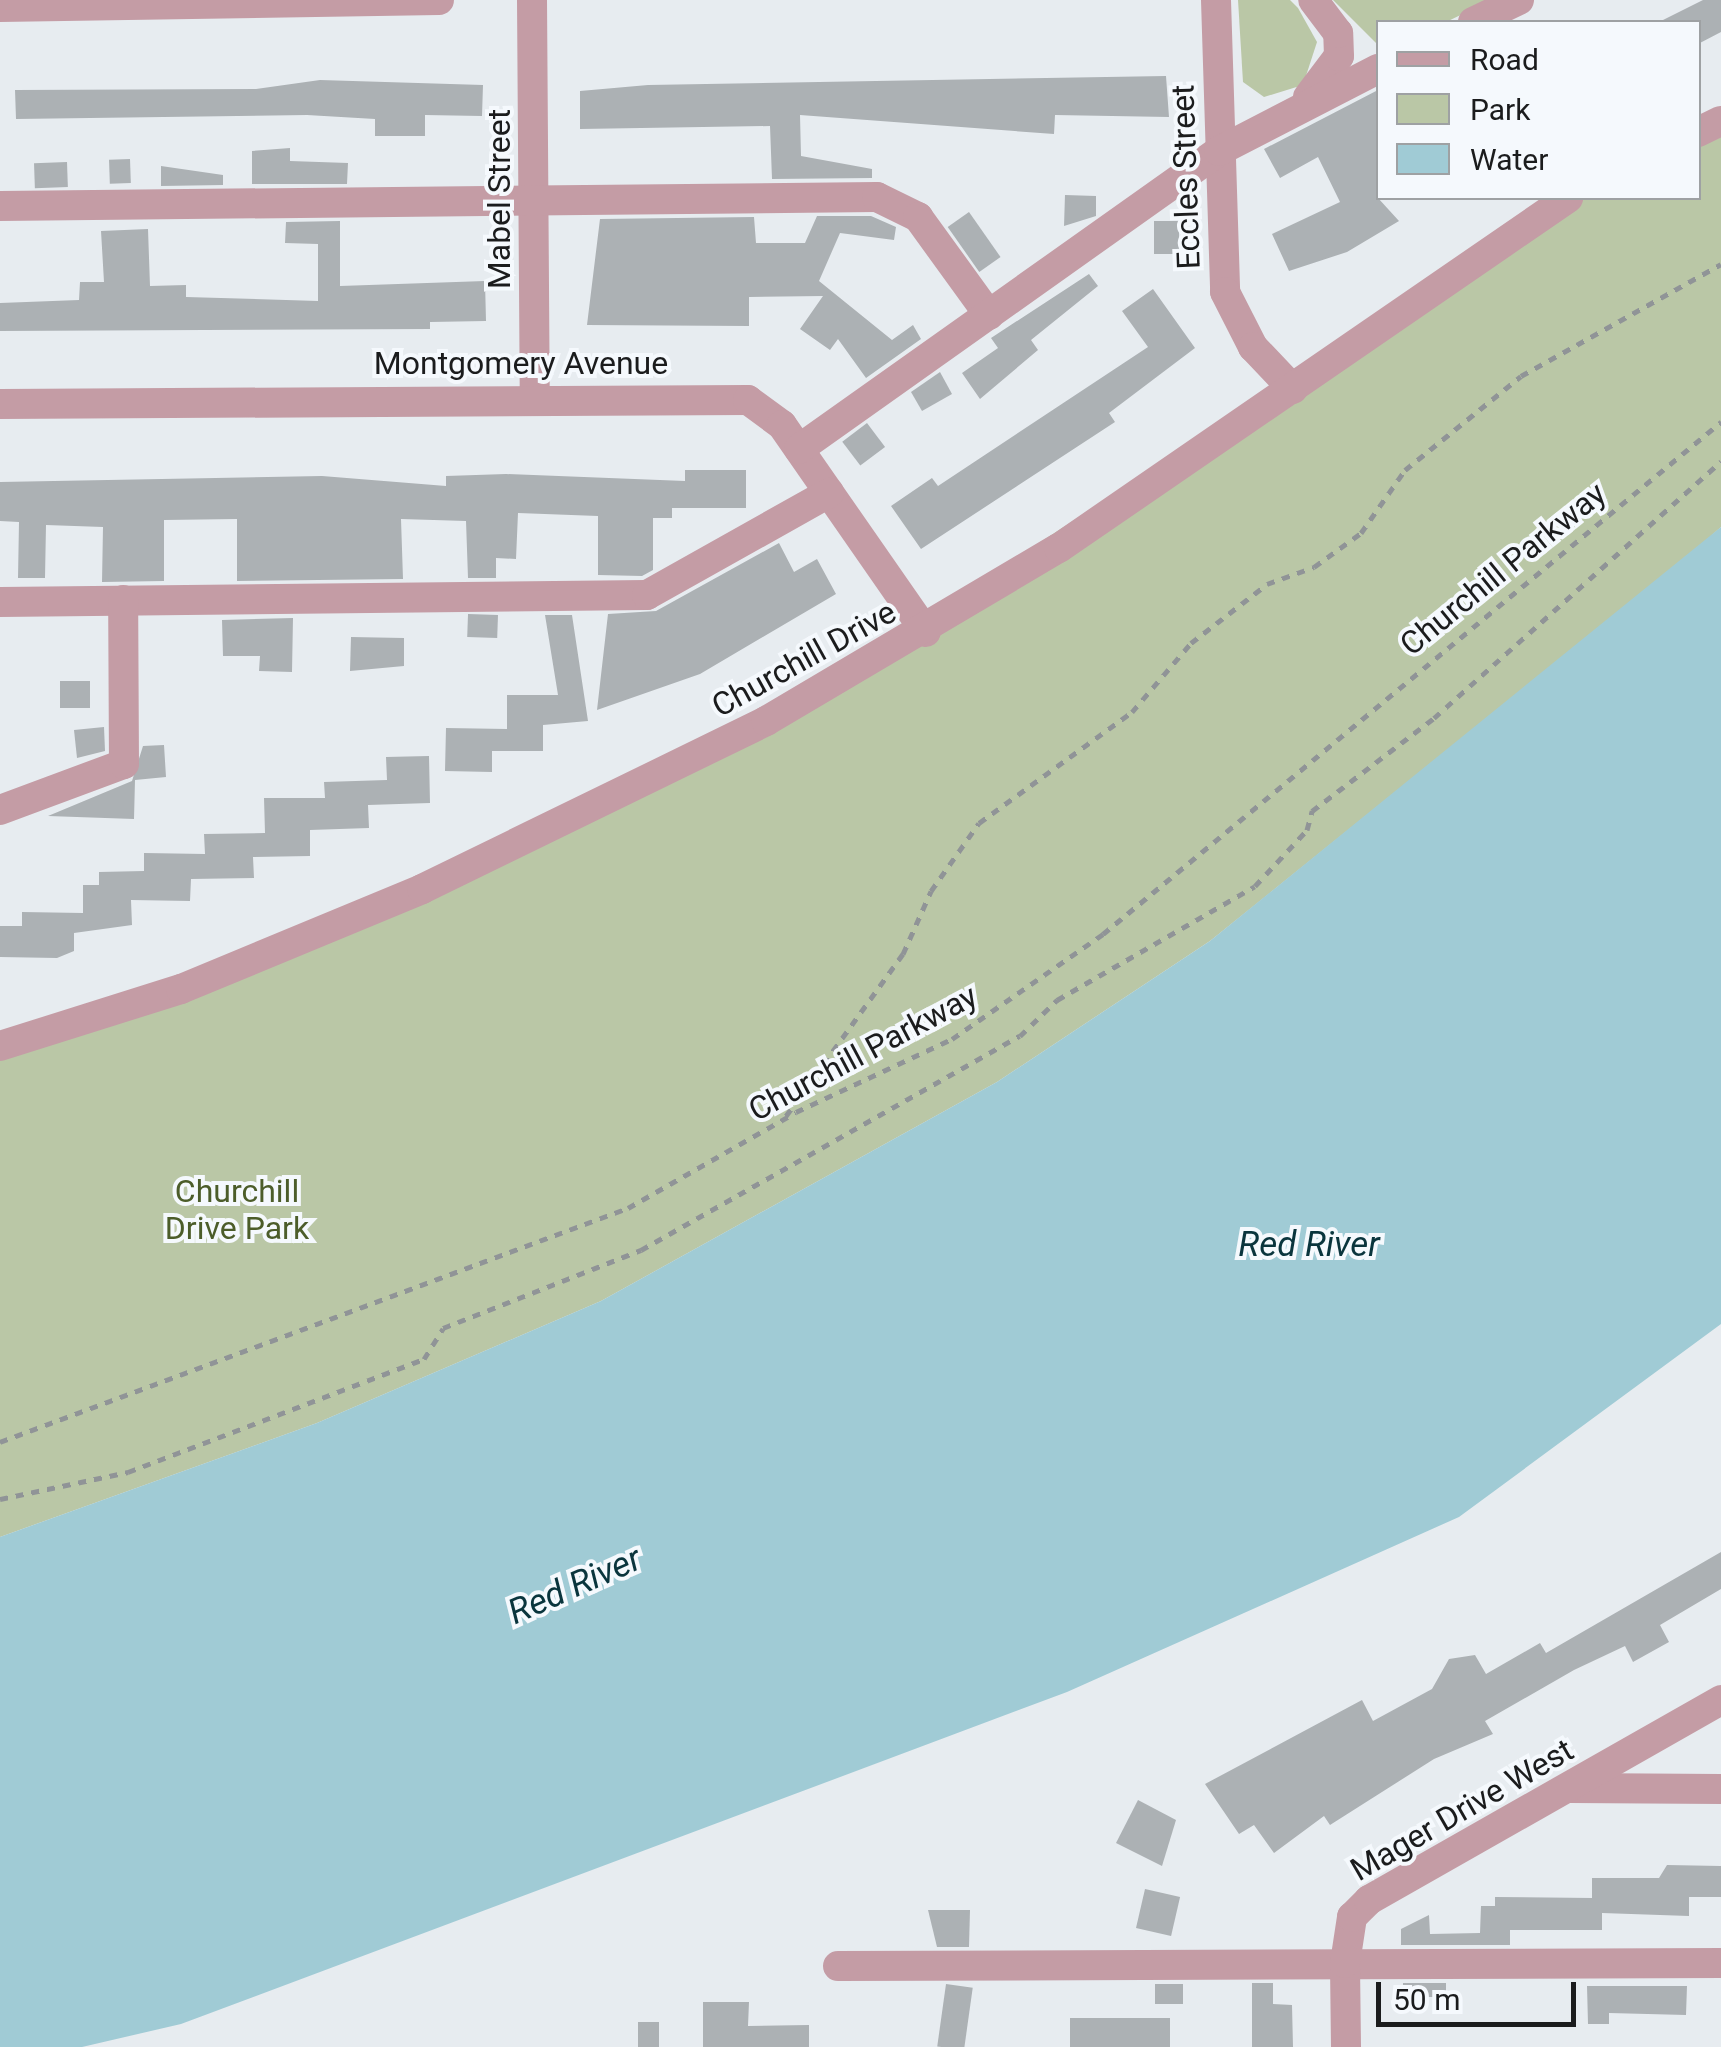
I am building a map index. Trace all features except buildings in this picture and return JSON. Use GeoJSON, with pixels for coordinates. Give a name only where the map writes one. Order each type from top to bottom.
{"type":"FeatureCollection","features":[{"type":"Feature","properties":{"kind":"street"},"geometry":{"type":"LineString","coordinates":[[0,7],[439,0]]}},
{"type":"Feature","properties":{"kind":"street","name":"Mabel Street"},"geometry":{"type":"LineString","coordinates":[[532,0],[535,397]]}},
{"type":"Feature","properties":{"kind":"street","name":"Eccles Street"},"geometry":{"type":"LineString","coordinates":[[1216,0],[1224,292],[1253,348],[1293,389]]}},
{"type":"Feature","properties":{"kind":"street"},"geometry":{"type":"LineString","coordinates":[[1295,110],[1338,56],[1338,33],[1313,0]]}},
{"type":"Feature","properties":{"kind":"street"},"geometry":{"type":"LineString","coordinates":[[1477,20],[1520,0]]}},
{"type":"Feature","properties":{"kind":"street"},"geometry":{"type":"LineString","coordinates":[[799,449],[1219,151],[1376,70]]}},
{"type":"Feature","properties":{"kind":"street"},"geometry":{"type":"LineString","coordinates":[[0,206],[877,197],[918,217],[989,315]]}},
{"type":"Feature","properties":{"kind":"street","name":"Churchill Drive"},"geometry":{"type":"LineString","coordinates":[[0,1046],[181,989],[422,889],[657,778],[926,632],[1293,389],[1565,200]]}},
{"type":"Feature","properties":{"kind":"street","name":"Montgomery Avenue"},"geometry":{"type":"LineString","coordinates":[[0,404],[535,397],[748,400],[799,449],[926,632]]}},
{"type":"Feature","properties":{"kind":"street"},"geometry":{"type":"LineString","coordinates":[[0,602],[647,595],[830,493]]}},
{"type":"Feature","properties":{"kind":"street"},"geometry":{"type":"LineString","coordinates":[[0,810],[124,764],[123,600]]}},
{"type":"Feature","properties":{"kind":"street","name":"Mager Drive West"},"geometry":{"type":"LineString","coordinates":[[1346,2047],[1345,1964],[1352,1918],[1369,1900],[1721,1700]]}},
{"type":"Feature","properties":{"kind":"street"},"geometry":{"type":"LineString","coordinates":[[1568,1788],[1721,1789]]}},
{"type":"Feature","properties":{"kind":"street"},"geometry":{"type":"LineString","coordinates":[[838,1966],[1721,1963]]}},
{"type":"Feature","properties":{"kind":"path"},"geometry":{"type":"LineString","coordinates":[[786,1117],[903,954],[931,891],[979,822],[1132,712],[1190,643],[1267,584],[1314,567],[1360,533],[1404,470],[1521,376],[1721,264]]}},
{"type":"Feature","properties":{"kind":"path","name":"Churchill Parkway"},"geometry":{"type":"LineString","coordinates":[[0,1442],[628,1208],[786,1117],[952,1039],[1103,934],[1721,422]]}},
{"type":"Feature","properties":{"kind":"path"},"geometry":{"type":"LineString","coordinates":[[0,1499],[128,1472],[424,1359],[443,1328],[642,1250],[1020,1036],[1057,1000],[1255,886],[1307,830],[1312,811],[1434,718],[1721,461]]}},
{"type":"Feature","properties":{"kind":"green space"},"geometry":{"type":"Polygon","coordinates":[[[1238,0],[1290,0],[1298,8],[1317,42],[1303,85],[1264,97],[1243,82],[1238,0]]]}},
{"type":"Feature","properties":{"kind":"green space"},"geometry":{"type":"Polygon","coordinates":[[[1333,0],[1492,0],[1450,20],[1376,20],[1376,43],[1333,0]]]}},
{"type":"Feature","properties":{"kind":"green space","name":"Churchill Drive Park"},"geometry":{"type":"Polygon","coordinates":[[[1721,121],[1721,527],[1685,559],[1210,941],[997,1082],[601,1301],[317,1423],[0,1537],[0,1046],[181,989],[766,721],[1565,200],[1701,200],[1701,131],[1721,121]]]}},
{"type":"Feature","properties":{"kind":"water","name":"Red River"},"geometry":{"type":"Polygon","coordinates":[[[1721,527],[1721,1324],[1459,1517],[1067,1692],[181,2024],[82,2047],[0,2047],[0,1537],[317,1423],[601,1301],[997,1082],[1210,941],[1721,527]]]}}]}
